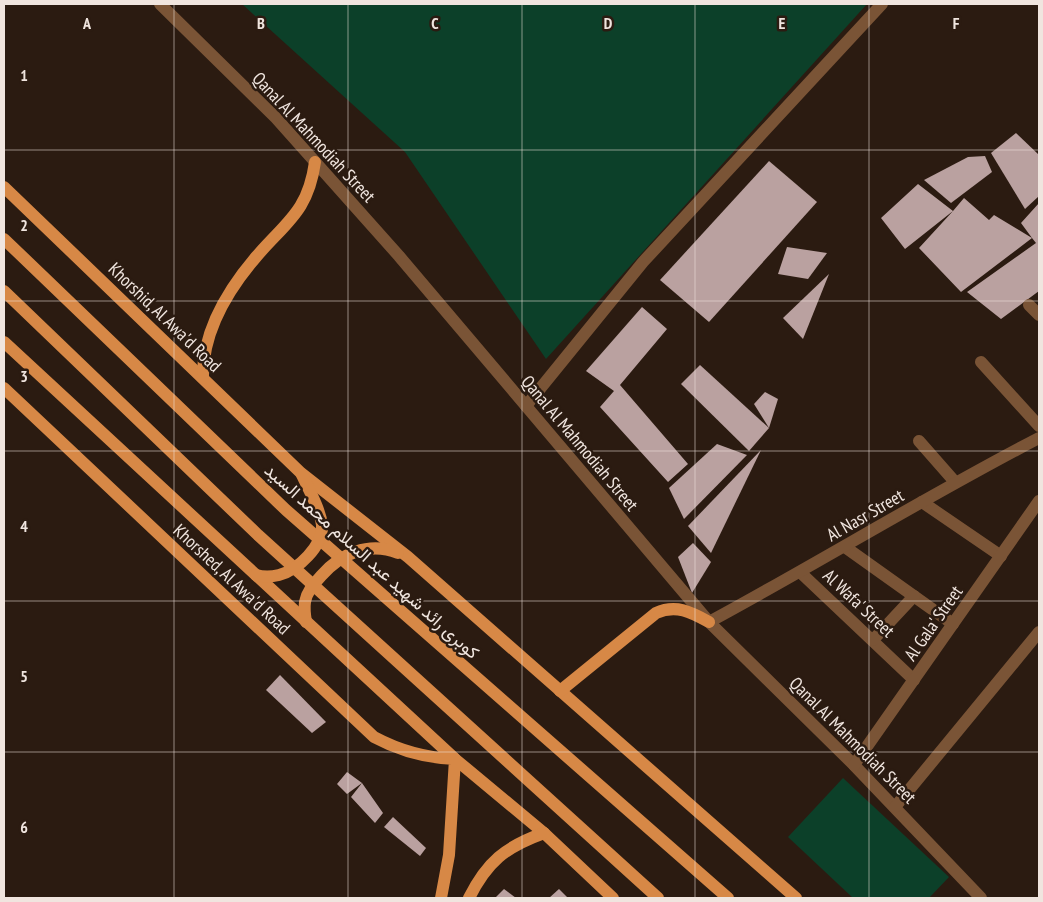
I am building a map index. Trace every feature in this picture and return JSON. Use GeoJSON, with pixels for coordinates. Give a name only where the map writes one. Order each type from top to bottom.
{"type":"FeatureCollection","features":[{"type":"Feature","properties":{"kind":"main road"},"geometry":{"type":"LineString","coordinates":[[203,378],[205,348],[213,324],[226,301],[256,258],[300,209],[308,194],[315,162]]}},
{"type":"Feature","properties":{"kind":"main road","name":"Khorshid, Al Awa'd Road"},"geometry":{"type":"LineString","coordinates":[[4,187],[302,473]]}},
{"type":"Feature","properties":{"kind":"main road","name":"كوبرى رائد شهيد عبد السلام محمد السيد"},"geometry":{"type":"LineString","coordinates":[[4,239],[286,510],[728,898]]}},
{"type":"Feature","properties":{"kind":"main road"},"geometry":{"type":"LineString","coordinates":[[4,291],[258,535],[658,898]]}},
{"type":"Feature","properties":{"kind":"main road"},"geometry":{"type":"LineString","coordinates":[[4,342],[455,760],[544,833],[613,898]]}},
{"type":"Feature","properties":{"kind":"main road","name":"Khorshed, Al Awa'd Road"},"geometry":{"type":"LineString","coordinates":[[4,388],[374,737],[412,754],[455,760]]}},
{"type":"Feature","properties":{"kind":"main road"},"geometry":{"type":"LineString","coordinates":[[256,575],[272,576],[287,572],[316,546],[320,538],[321,520],[302,473]]}},
{"type":"Feature","properties":{"kind":"main road"},"geometry":{"type":"LineString","coordinates":[[302,473],[408,557],[796,898]]}},
{"type":"Feature","properties":{"kind":"main road"},"geometry":{"type":"LineString","coordinates":[[306,622],[305,601],[310,588],[332,563],[343,556],[366,549],[380,549],[408,557]]}},
{"type":"Feature","properties":{"kind":"main road"},"geometry":{"type":"LineString","coordinates":[[560,691],[656,613],[664,609],[684,609],[709,622]]}},
{"type":"Feature","properties":{"kind":"main road"},"geometry":{"type":"LineString","coordinates":[[441,898],[449,855],[455,760]]}},
{"type":"Feature","properties":{"kind":"main road"},"geometry":{"type":"LineString","coordinates":[[469,898],[480,876],[498,857],[519,842],[544,833]]}},
{"type":"Feature","properties":{"kind":"street","name":"Qanal Al Mahmodiah Street"},"geometry":{"type":"LineString","coordinates":[[160,4],[276,118],[399,256],[709,622],[854,765],[981,898]]}},
{"type":"Feature","properties":{"kind":"street"},"geometry":{"type":"LineString","coordinates":[[526,406],[643,262],[882,4]]}},
{"type":"Feature","properties":{"kind":"street"},"geometry":{"type":"LineString","coordinates":[[1029,305],[1039,316]]}},
{"type":"Feature","properties":{"kind":"street"},"geometry":{"type":"LineString","coordinates":[[981,362],[1039,426]]}},
{"type":"Feature","properties":{"kind":"street","name":"Al Nasr Street"},"geometry":{"type":"LineString","coordinates":[[709,622],[845,547],[955,482],[1039,438]]}},
{"type":"Feature","properties":{"kind":"street"},"geometry":{"type":"LineString","coordinates":[[919,441],[955,482]]}},
{"type":"Feature","properties":{"kind":"street"},"geometry":{"type":"LineString","coordinates":[[922,502],[1001,556]]}},
{"type":"Feature","properties":{"kind":"street","name":"Al Gala' Street"},"geometry":{"type":"LineString","coordinates":[[854,765],[1039,502]]}},
{"type":"Feature","properties":{"kind":"street"},"geometry":{"type":"LineString","coordinates":[[845,547],[953,624]]}},
{"type":"Feature","properties":{"kind":"street","name":"Al Wafa' Street"},"geometry":{"type":"LineString","coordinates":[[801,572],[914,680]]}},
{"type":"Feature","properties":{"kind":"street"},"geometry":{"type":"LineString","coordinates":[[872,640],[914,596]]}},
{"type":"Feature","properties":{"kind":"street"},"geometry":{"type":"LineString","coordinates":[[895,807],[1039,632]]}},
{"type":"Feature","properties":{"kind":"green space"},"geometry":{"type":"Polygon","coordinates":[[[242,4],[867,4],[546,359],[405,152],[242,4]]]}},
{"type":"Feature","properties":{"kind":"green space"},"geometry":{"type":"Polygon","coordinates":[[[843,778],[949,877],[929,898],[853,898],[788,837],[843,778]]]}},
{"type":"Feature","properties":{"kind":"building"},"geometry":{"type":"Polygon","coordinates":[[[1016,133],[1039,155],[1039,196],[1025,209],[991,153],[1016,133]]]}},
{"type":"Feature","properties":{"kind":"building"},"geometry":{"type":"Polygon","coordinates":[[[985,156],[992,172],[951,203],[924,180],[968,157],[985,156]]]}},
{"type":"Feature","properties":{"kind":"building"},"geometry":{"type":"Polygon","coordinates":[[[769,161],[817,202],[709,322],[660,280],[769,161]]]}},
{"type":"Feature","properties":{"kind":"building"},"geometry":{"type":"Polygon","coordinates":[[[918,184],[953,211],[905,249],[881,218],[918,184]]]}},
{"type":"Feature","properties":{"kind":"building"},"geometry":{"type":"Polygon","coordinates":[[[964,198],[989,220],[994,215],[1032,238],[961,292],[919,248],[964,198]]]}},
{"type":"Feature","properties":{"kind":"building"},"geometry":{"type":"Polygon","coordinates":[[[1039,203],[1039,291],[1001,319],[967,292],[1036,243],[1021,223],[1039,203]]]}},
{"type":"Feature","properties":{"kind":"building"},"geometry":{"type":"Polygon","coordinates":[[[787,247],[827,253],[808,279],[778,274],[787,247]]]}},
{"type":"Feature","properties":{"kind":"building"},"geometry":{"type":"Polygon","coordinates":[[[829,274],[803,339],[783,318],[829,274]]]}},
{"type":"Feature","properties":{"kind":"building"},"geometry":{"type":"Polygon","coordinates":[[[642,307],[667,329],[620,385],[688,464],[668,482],[600,407],[614,391],[586,371],[642,307]]]}},
{"type":"Feature","properties":{"kind":"building"},"geometry":{"type":"Polygon","coordinates":[[[700,365],[769,428],[749,451],[681,384],[700,365]]]}},
{"type":"Feature","properties":{"kind":"building"},"geometry":{"type":"Polygon","coordinates":[[[765,392],[778,399],[769,428],[754,404],[765,392]]]}},
{"type":"Feature","properties":{"kind":"building"},"geometry":{"type":"Polygon","coordinates":[[[717,444],[747,455],[684,519],[669,488],[717,444]]]}},
{"type":"Feature","properties":{"kind":"building"},"geometry":{"type":"Polygon","coordinates":[[[761,450],[711,553],[688,526],[761,450]]]}},
{"type":"Feature","properties":{"kind":"building"},"geometry":{"type":"Polygon","coordinates":[[[693,543],[711,562],[692,593],[678,557],[693,543]]]}},
{"type":"Feature","properties":{"kind":"building"},"geometry":{"type":"Polygon","coordinates":[[[280,675],[326,722],[312,733],[266,690],[280,675]]]}},
{"type":"Feature","properties":{"kind":"building"},"geometry":{"type":"Polygon","coordinates":[[[347,772],[362,783],[347,794],[337,784],[347,772]]]}},
{"type":"Feature","properties":{"kind":"building"},"geometry":{"type":"Polygon","coordinates":[[[362,783],[383,813],[375,823],[351,797],[362,783]]]}},
{"type":"Feature","properties":{"kind":"building"},"geometry":{"type":"Polygon","coordinates":[[[393,817],[426,848],[420,856],[384,827],[393,817]]]}},
{"type":"Feature","properties":{"kind":"building"},"geometry":{"type":"Polygon","coordinates":[[[504,889],[516,898],[495,898],[504,889]]]}},
{"type":"Feature","properties":{"kind":"building"},"geometry":{"type":"Polygon","coordinates":[[[559,889],[568,898],[549,898],[559,889]]]}}]}
